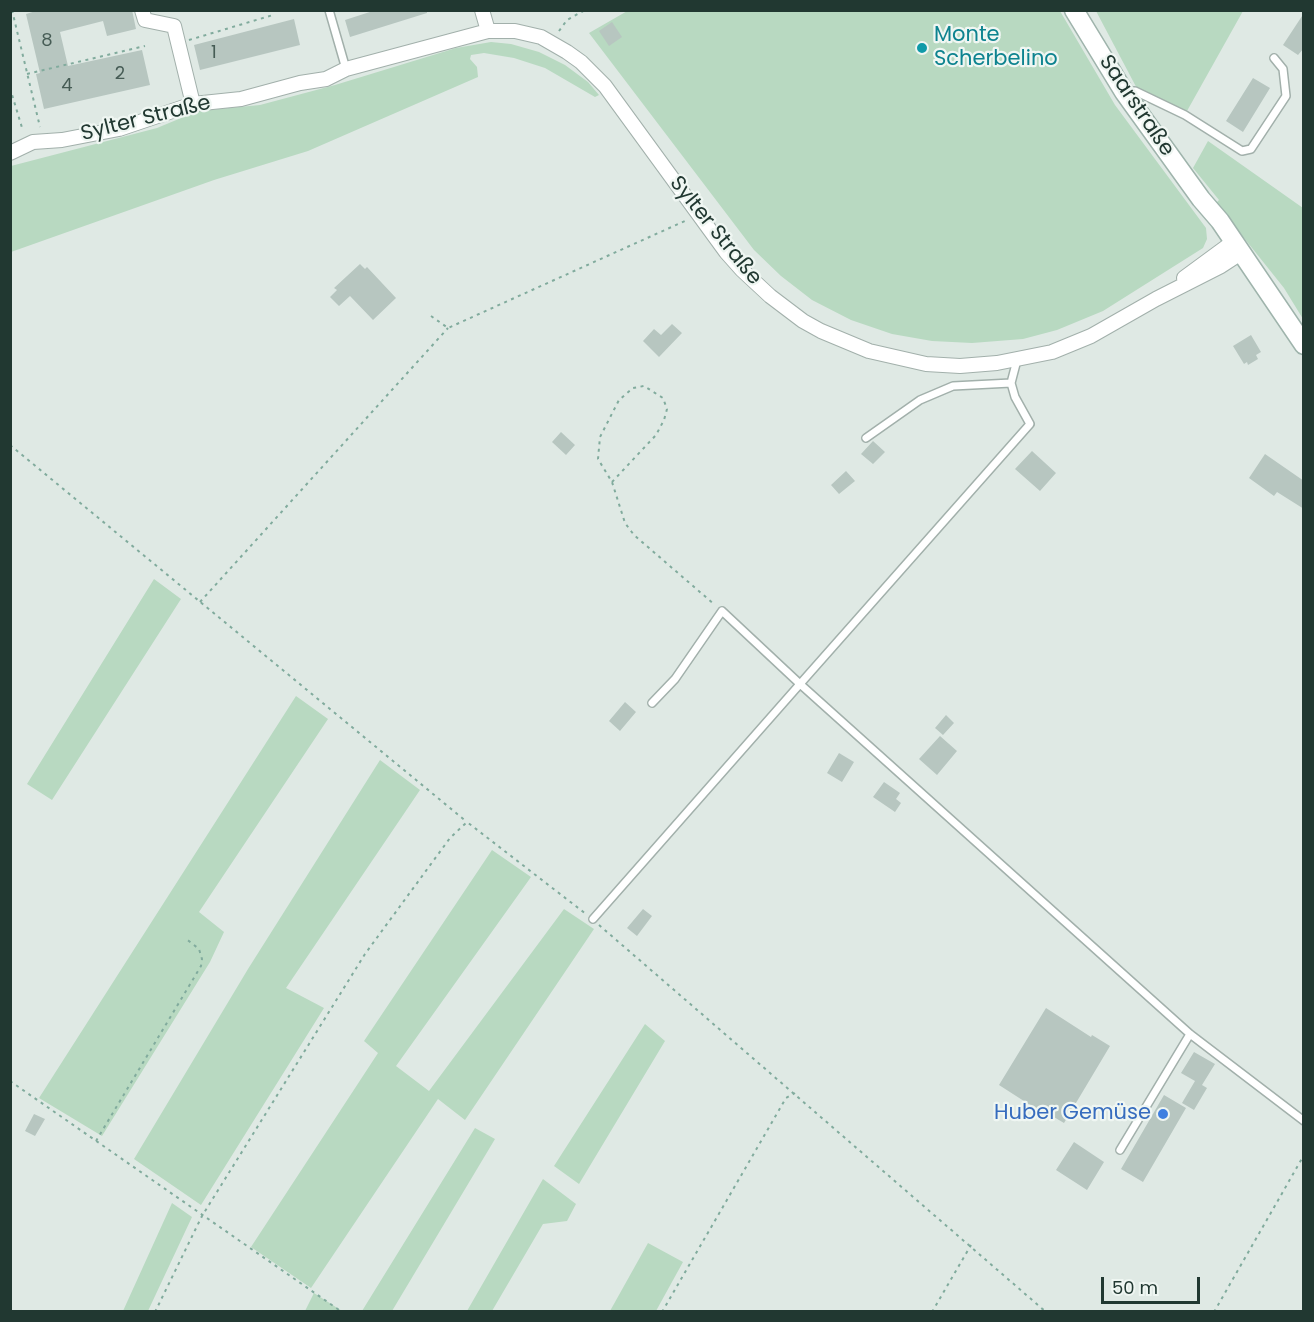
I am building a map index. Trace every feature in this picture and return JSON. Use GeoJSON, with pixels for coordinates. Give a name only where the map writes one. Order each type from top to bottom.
{"type":"FeatureCollection","features":[{"type":"Feature","properties":{"kind":"main road","name":"Saarstraße"},"geometry":{"type":"LineString","coordinates":[[1074,10],[1124,92],[1201,199],[1217,217],[1304,345]]}},
{"type":"Feature","properties":{"kind":"street"},"geometry":{"type":"LineString","coordinates":[[142,10],[145,20],[174,26],[193,104]]}},
{"type":"Feature","properties":{"kind":"street"},"geometry":{"type":"LineString","coordinates":[[482,10],[488,31]]}},
{"type":"Feature","properties":{"kind":"street","name":"Sylter Straße"},"geometry":{"type":"LineString","coordinates":[[10,153],[34,150],[62,140],[119,129],[193,104],[242,99],[300,83],[326,79],[346,69],[488,31],[505,32],[526,41],[552,44],[574,56],[604,86],[698,215],[742,270],[770,296],[803,321],[840,340],[880,354],[926,364],[979,365],[1017,360],[1072,345],[1156,299],[1237,247]]}},
{"type":"Feature","properties":{"kind":"lane"},"geometry":{"type":"LineString","coordinates":[[329,10],[346,69]]}},
{"type":"Feature","properties":{"kind":"lane"},"geometry":{"type":"LineString","coordinates":[[1124,92],[1135,91],[1185,115],[1242,151],[1251,149],[1286,96],[1283,69],[1274,58]]}},
{"type":"Feature","properties":{"kind":"lane"},"geometry":{"type":"LineString","coordinates":[[592,919],[1030,424],[1015,397],[1011,383],[1017,360]]}},
{"type":"Feature","properties":{"kind":"lane"},"geometry":{"type":"LineString","coordinates":[[866,438],[920,400],[953,386],[1011,383]]}},
{"type":"Feature","properties":{"kind":"lane"},"geometry":{"type":"LineString","coordinates":[[652,702],[675,679],[722,611],[800,684],[1190,1034],[1304,1121]]}},
{"type":"Feature","properties":{"kind":"lane"},"geometry":{"type":"LineString","coordinates":[[1120,1150],[1190,1034]]}},
{"type":"Feature","properties":{"kind":"path"},"geometry":{"type":"LineString","coordinates":[[12,10],[40,127]]}},
{"type":"Feature","properties":{"kind":"path"},"geometry":{"type":"LineString","coordinates":[[552,44],[567,20],[585,10]]}},
{"type":"Feature","properties":{"kind":"path"},"geometry":{"type":"LineString","coordinates":[[178,43],[273,15]]}},
{"type":"Feature","properties":{"kind":"path"},"geometry":{"type":"LineString","coordinates":[[27,74],[145,46]]}},
{"type":"Feature","properties":{"kind":"path"},"geometry":{"type":"LineString","coordinates":[[10,88],[23,132]]}},
{"type":"Feature","properties":{"kind":"path"},"geometry":{"type":"LineString","coordinates":[[200,602],[448,328],[698,215]]}},
{"type":"Feature","properties":{"kind":"path"},"geometry":{"type":"LineString","coordinates":[[431,316],[448,328]]}},
{"type":"Feature","properties":{"kind":"path"},"geometry":{"type":"LineString","coordinates":[[612,482],[656,435],[664,420],[667,409],[663,398],[644,386],[633,388],[620,400],[600,437],[598,459],[612,482],[625,523],[634,535],[722,611]]}},
{"type":"Feature","properties":{"kind":"path"},"geometry":{"type":"LineString","coordinates":[[10,445],[467,822],[592,919],[1046,1311]]}},
{"type":"Feature","properties":{"kind":"path"},"geometry":{"type":"LineString","coordinates":[[155,1311],[202,1216],[365,954],[450,838],[467,822]]}},
{"type":"Feature","properties":{"kind":"path"},"geometry":{"type":"LineString","coordinates":[[96,1141],[201,966],[202,959],[199,949],[184,938]]}},
{"type":"Feature","properties":{"kind":"path"},"geometry":{"type":"LineString","coordinates":[[10,1081],[342,1311]]}},
{"type":"Feature","properties":{"kind":"path"},"geometry":{"type":"LineString","coordinates":[[662,1311],[786,1098],[795,1093]]}},
{"type":"Feature","properties":{"kind":"path"},"geometry":{"type":"LineString","coordinates":[[1214,1311],[1304,1155]]}},
{"type":"Feature","properties":{"kind":"path"},"geometry":{"type":"LineString","coordinates":[[932,1311],[971,1245]]}},
{"type":"Feature","properties":{"kind":"green space"},"geometry":{"type":"Polygon","coordinates":[[[629,10],[1060,11],[1115,105],[1206,228],[1207,239],[1203,248],[1103,311],[1057,330],[1023,339],[972,343],[932,341],[892,334],[851,320],[812,300],[781,276],[754,250],[589,33],[629,10]]]}},
{"type":"Feature","properties":{"kind":"green space"},"geometry":{"type":"Polygon","coordinates":[[[1096,11],[1243,11],[1187,111],[1142,98],[1096,11]]]}},
{"type":"Feature","properties":{"kind":"green space"},"geometry":{"type":"Polygon","coordinates":[[[491,42],[511,44],[539,52],[565,65],[588,82],[599,95],[595,97],[545,68],[514,58],[484,53],[471,55],[470,59],[477,67],[478,77],[308,151],[214,180],[11,252],[11,166],[157,128],[198,111],[260,105],[456,48],[491,42]]]}},
{"type":"Feature","properties":{"kind":"green space"},"geometry":{"type":"Polygon","coordinates":[[[1208,141],[1303,208],[1303,319],[1284,288],[1216,203],[1219,200],[1193,168],[1208,141]]]}},
{"type":"Feature","properties":{"kind":"green space"},"geometry":{"type":"Polygon","coordinates":[[[154,579],[181,599],[52,800],[27,784],[154,579]]]}},
{"type":"Feature","properties":{"kind":"green space"},"geometry":{"type":"Polygon","coordinates":[[[296,696],[328,719],[199,912],[224,932],[210,962],[102,1136],[39,1098],[296,696]]]}},
{"type":"Feature","properties":{"kind":"green space"},"geometry":{"type":"Polygon","coordinates":[[[380,760],[420,790],[286,988],[324,1008],[201,1205],[134,1159],[248,969],[380,760]]]}},
{"type":"Feature","properties":{"kind":"green space"},"geometry":{"type":"Polygon","coordinates":[[[492,850],[531,877],[396,1066],[429,1091],[564,909],[594,929],[465,1120],[438,1099],[311,1288],[251,1247],[378,1053],[364,1041],[492,850]]]}},
{"type":"Feature","properties":{"kind":"green space"},"geometry":{"type":"Polygon","coordinates":[[[645,1024],[665,1041],[579,1184],[554,1166],[645,1024]]]}},
{"type":"Feature","properties":{"kind":"green space"},"geometry":{"type":"Polygon","coordinates":[[[475,1128],[495,1139],[392,1311],[362,1311],[475,1128]]]}},
{"type":"Feature","properties":{"kind":"green space"},"geometry":{"type":"Polygon","coordinates":[[[543,1179],[576,1204],[567,1221],[543,1224],[492,1311],[467,1311],[543,1179]]]}},
{"type":"Feature","properties":{"kind":"green space"},"geometry":{"type":"Polygon","coordinates":[[[172,1203],[192,1217],[148,1311],[123,1311],[172,1203]]]}},
{"type":"Feature","properties":{"kind":"green space"},"geometry":{"type":"Polygon","coordinates":[[[648,1243],[683,1262],[656,1311],[610,1311],[648,1243]]]}},
{"type":"Feature","properties":{"kind":"green space"},"geometry":{"type":"Polygon","coordinates":[[[314,1293],[342,1311],[305,1311],[314,1293]]]}},
{"type":"Feature","properties":{"kind":"building"},"geometry":{"type":"Polygon","coordinates":[[[39,10],[132,10],[136,29],[107,36],[103,21],[60,32],[68,66],[142,50],[150,85],[44,109],[36,74],[40,73],[26,14],[39,10]]]}},
{"type":"Feature","properties":{"kind":"building"},"geometry":{"type":"Polygon","coordinates":[[[376,10],[427,10],[427,13],[350,37],[345,20],[376,10]]]}},
{"type":"Feature","properties":{"kind":"building"},"geometry":{"type":"Polygon","coordinates":[[[1304,13],[1304,48],[1298,55],[1283,45],[1304,13]]]}},
{"type":"Feature","properties":{"kind":"building"},"geometry":{"type":"Polygon","coordinates":[[[294,19],[300,45],[200,70],[194,45],[294,19]]]}},
{"type":"Feature","properties":{"kind":"building"},"geometry":{"type":"Polygon","coordinates":[[[612,22],[622,37],[609,46],[599,31],[612,22]]]}},
{"type":"Feature","properties":{"kind":"building"},"geometry":{"type":"Polygon","coordinates":[[[1253,78],[1270,88],[1243,132],[1226,121],[1253,78]]]}},
{"type":"Feature","properties":{"kind":"building"},"geometry":{"type":"Polygon","coordinates":[[[360,264],[365,269],[367,267],[396,298],[373,320],[350,296],[339,306],[330,297],[337,290],[334,288],[360,264]]]}},
{"type":"Feature","properties":{"kind":"building"},"geometry":{"type":"Polygon","coordinates":[[[672,324],[682,333],[659,357],[643,341],[654,329],[661,335],[672,324]]]}},
{"type":"Feature","properties":{"kind":"building"},"geometry":{"type":"Polygon","coordinates":[[[1251,335],[1261,352],[1256,355],[1258,359],[1248,365],[1247,362],[1244,364],[1233,346],[1251,335]]]}},
{"type":"Feature","properties":{"kind":"building"},"geometry":{"type":"Polygon","coordinates":[[[561,432],[575,445],[566,455],[552,442],[561,432]]]}},
{"type":"Feature","properties":{"kind":"building"},"geometry":{"type":"Polygon","coordinates":[[[873,441],[885,452],[873,464],[861,454],[873,441]]]}},
{"type":"Feature","properties":{"kind":"building"},"geometry":{"type":"Polygon","coordinates":[[[1032,451],[1056,473],[1040,491],[1015,469],[1032,451]]]}},
{"type":"Feature","properties":{"kind":"building"},"geometry":{"type":"Polygon","coordinates":[[[1265,454],[1304,481],[1304,509],[1277,492],[1274,496],[1249,478],[1265,454]]]}},
{"type":"Feature","properties":{"kind":"building"},"geometry":{"type":"Polygon","coordinates":[[[846,471],[855,481],[839,494],[831,485],[846,471]]]}},
{"type":"Feature","properties":{"kind":"building"},"geometry":{"type":"Polygon","coordinates":[[[625,702],[636,712],[620,731],[609,721],[625,702]]]}},
{"type":"Feature","properties":{"kind":"building"},"geometry":{"type":"Polygon","coordinates":[[[946,715],[954,723],[943,735],[935,728],[946,715]]]}},
{"type":"Feature","properties":{"kind":"building"},"geometry":{"type":"Polygon","coordinates":[[[940,736],[957,751],[937,775],[919,759],[940,736]]]}},
{"type":"Feature","properties":{"kind":"building"},"geometry":{"type":"Polygon","coordinates":[[[839,753],[854,762],[842,782],[827,773],[839,753]]]}},
{"type":"Feature","properties":{"kind":"building"},"geometry":{"type":"Polygon","coordinates":[[[884,782],[900,793],[896,799],[901,803],[895,812],[873,797],[884,782]]]}},
{"type":"Feature","properties":{"kind":"building"},"geometry":{"type":"Polygon","coordinates":[[[643,909],[652,916],[637,936],[627,928],[643,909]]]}},
{"type":"Feature","properties":{"kind":"building"},"geometry":{"type":"Polygon","coordinates":[[[1046,1008],[1091,1037],[1092,1035],[1110,1046],[1064,1123],[1042,1110],[1041,1112],[999,1085],[1046,1008]]]}},
{"type":"Feature","properties":{"kind":"building"},"geometry":{"type":"Polygon","coordinates":[[[1194,1052],[1215,1064],[1202,1085],[1207,1088],[1194,1110],[1182,1103],[1195,1081],[1181,1073],[1194,1052]]]}},
{"type":"Feature","properties":{"kind":"building"},"geometry":{"type":"Polygon","coordinates":[[[1164,1095],[1186,1108],[1143,1182],[1121,1169],[1164,1095]]]}},
{"type":"Feature","properties":{"kind":"building"},"geometry":{"type":"Polygon","coordinates":[[[34,1114],[45,1119],[35,1136],[25,1131],[34,1114]]]}},
{"type":"Feature","properties":{"kind":"building"},"geometry":{"type":"Polygon","coordinates":[[[1074,1142],[1104,1162],[1087,1190],[1056,1170],[1074,1142]]]}},
{"type":"Feature","properties":{"kind":"place","name":"Monte Scherbelino"},"geometry":{"type":"Point","coordinates":[922,48]}},
{"type":"Feature","properties":{"kind":"place","name":"Huber Gemüse"},"geometry":{"type":"Point","coordinates":[1163,1114]}}]}
